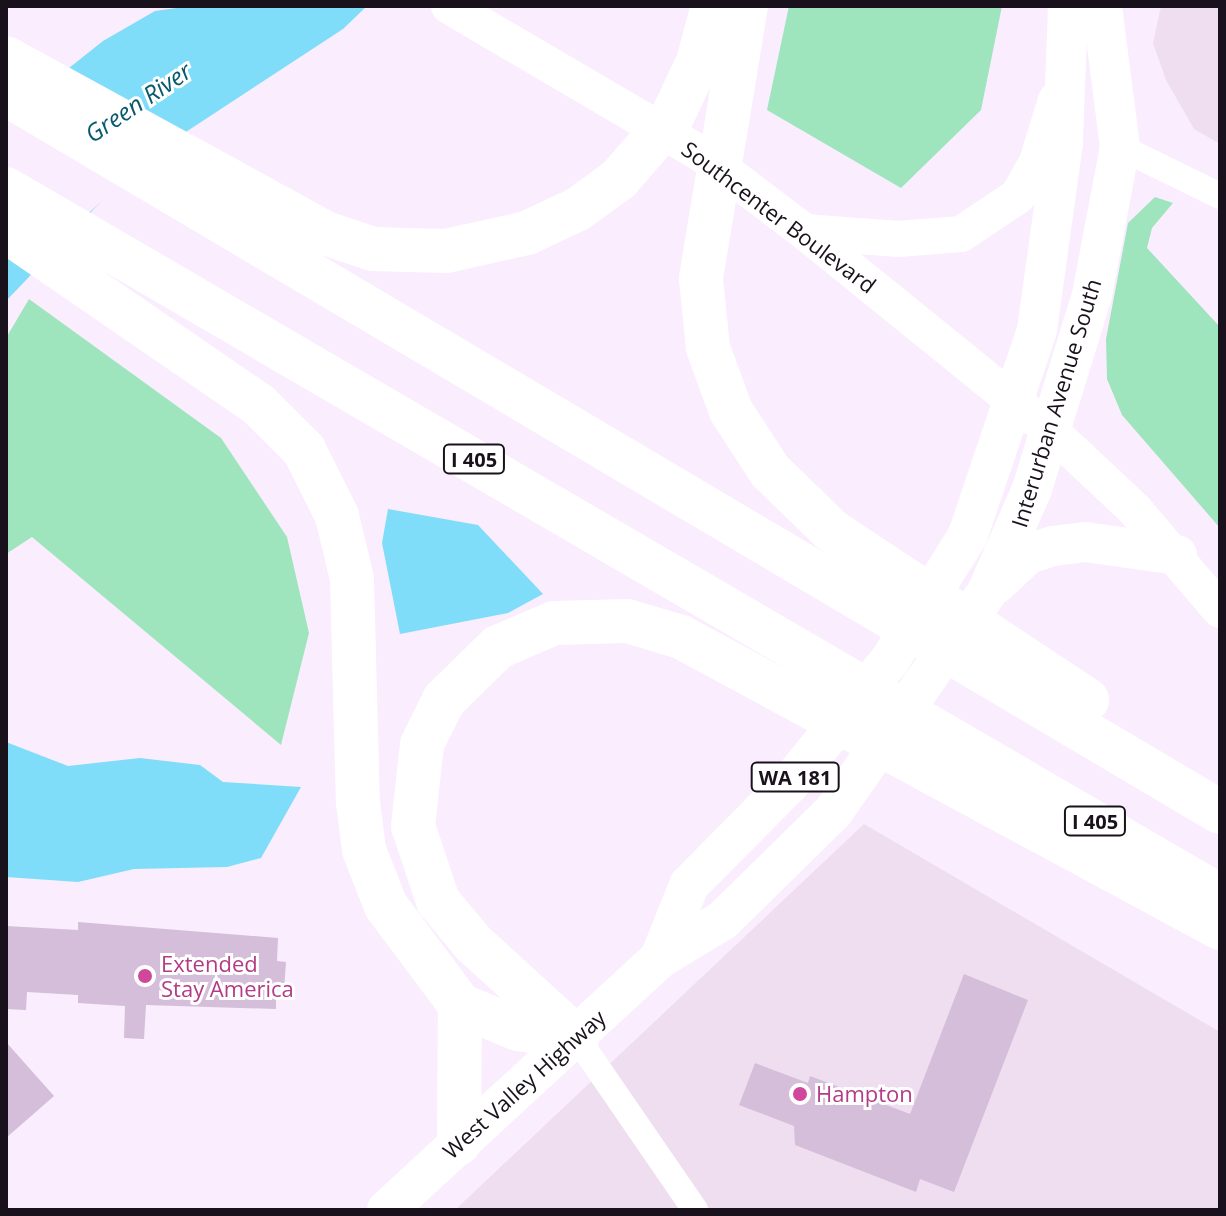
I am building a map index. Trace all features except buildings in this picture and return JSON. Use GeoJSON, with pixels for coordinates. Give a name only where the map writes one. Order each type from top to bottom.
{"type":"FeatureCollection","features":[{"type":"Feature","properties":{"kind":"highway"},"geometry":{"type":"LineString","coordinates":[[6,94],[222,200],[373,249],[415,252],[501,241],[597,197],[642,158],[671,119],[727,18]]}},
{"type":"Feature","properties":{"kind":"highway"},"geometry":{"type":"LineString","coordinates":[[727,18],[703,262],[708,348],[731,411],[785,489],[859,550],[1017,674],[1220,812]]}},
{"type":"Feature","properties":{"kind":"highway"},"geometry":{"type":"LineString","coordinates":[[6,58],[222,200],[836,586],[1017,674],[1220,786]]}},
{"type":"Feature","properties":{"kind":"highway","name":"I 405"},"geometry":{"type":"LineString","coordinates":[[6,189],[797,645],[1220,896]]}},
{"type":"Feature","properties":{"kind":"highway"},"geometry":{"type":"LineString","coordinates":[[6,231],[120,305],[279,422],[325,485],[352,579],[354,722],[364,850],[403,937],[460,1005],[518,1029],[577,1038]]}},
{"type":"Feature","properties":{"kind":"highway"},"geometry":{"type":"LineString","coordinates":[[577,1038],[473,943],[425,874],[412,800],[432,721],[460,679],[498,647],[554,623],[593,618],[681,637],[1220,928]]}},
{"type":"Feature","properties":{"kind":"highway"},"geometry":{"type":"LineString","coordinates":[[459,1143],[460,1005]]}},
{"type":"Feature","properties":{"kind":"main road","name":"Southcenter Boulevard"},"geometry":{"type":"LineString","coordinates":[[449,6],[706,157],[805,232],[1051,431],[1177,555],[1220,610]]}},
{"type":"Feature","properties":{"kind":"main road","name":"Interurban Avenue South"},"geometry":{"type":"LineString","coordinates":[[890,660],[968,535],[1016,401],[1045,282],[1069,57],[1068,6]]}},
{"type":"Feature","properties":{"kind":"main road","name":"Interurban Avenue South"},"geometry":{"type":"LineString","coordinates":[[929,683],[1004,563],[1051,431],[1092,295],[1120,147],[1102,6]]}},
{"type":"Feature","properties":{"kind":"main road"},"geometry":{"type":"LineString","coordinates":[[805,232],[931,239],[961,234],[994,217],[1018,196],[1037,162],[1069,57]]}},
{"type":"Feature","properties":{"kind":"main road"},"geometry":{"type":"LineString","coordinates":[[987,592],[1028,554],[1053,546],[1085,542],[1177,555]]}},
{"type":"Feature","properties":{"kind":"main road","name":"West Valley Highway"},"geometry":{"type":"LineString","coordinates":[[660,958],[689,885],[789,784],[890,660]]}},
{"type":"Feature","properties":{"kind":"main road","name":"West Valley Highway"},"geometry":{"type":"LineString","coordinates":[[387,1210],[577,1038],[660,958],[723,920],[833,812],[929,683]]}},
{"type":"Feature","properties":{"kind":"street"},"geometry":{"type":"LineString","coordinates":[[1120,147],[1220,196]]}},
{"type":"Feature","properties":{"kind":"street"},"geometry":{"type":"LineString","coordinates":[[577,1038],[695,1210]]}},
{"type":"Feature","properties":{"kind":"shaded area"},"geometry":{"type":"Polygon","coordinates":[[[1161,6],[1220,6],[1220,144],[1194,129],[1166,80],[1153,43],[1161,6]]]}},
{"type":"Feature","properties":{"kind":"shaded area"},"geometry":{"type":"Polygon","coordinates":[[[864,824],[1220,1032],[1220,1210],[455,1210],[864,824]]]}},
{"type":"Feature","properties":{"kind":"green space"},"geometry":{"type":"Polygon","coordinates":[[[789,6],[1002,6],[981,110],[901,188],[767,110],[789,6]]]}},
{"type":"Feature","properties":{"kind":"green space"},"geometry":{"type":"Polygon","coordinates":[[[1155,197],[1173,203],[1152,228],[1147,248],[1220,327],[1220,528],[1122,415],[1107,379],[1106,339],[1128,223],[1155,197]]]}},
{"type":"Feature","properties":{"kind":"green space"},"geometry":{"type":"Polygon","coordinates":[[[29,299],[221,438],[287,537],[309,633],[281,745],[32,537],[6,554],[6,338],[29,299]]]}},
{"type":"Feature","properties":{"kind":"water","name":"Green River"},"geometry":{"type":"Polygon","coordinates":[[[191,6],[367,6],[343,29],[137,164],[6,301],[6,118],[103,41],[155,11],[191,6]]]}},
{"type":"Feature","properties":{"kind":"water"},"geometry":{"type":"Polygon","coordinates":[[[388,509],[478,525],[543,594],[508,613],[400,634],[382,543],[388,509]]]}},
{"type":"Feature","properties":{"kind":"water"},"geometry":{"type":"Polygon","coordinates":[[[6,742],[68,766],[140,758],[200,765],[223,782],[301,787],[261,858],[227,867],[134,869],[78,882],[6,877],[6,742]]]}},
{"type":"Feature","properties":{"kind":"pier"},"geometry":{"type":"Polygon","coordinates":[[[6,113],[140,167],[82,219],[6,249],[6,113]]]}},
{"type":"Feature","properties":{"kind":"place","name":"Extended Stay America"},"geometry":{"type":"Point","coordinates":[145,976]}},
{"type":"Feature","properties":{"kind":"place","name":"Hampton"},"geometry":{"type":"Point","coordinates":[800,1094]}}]}
